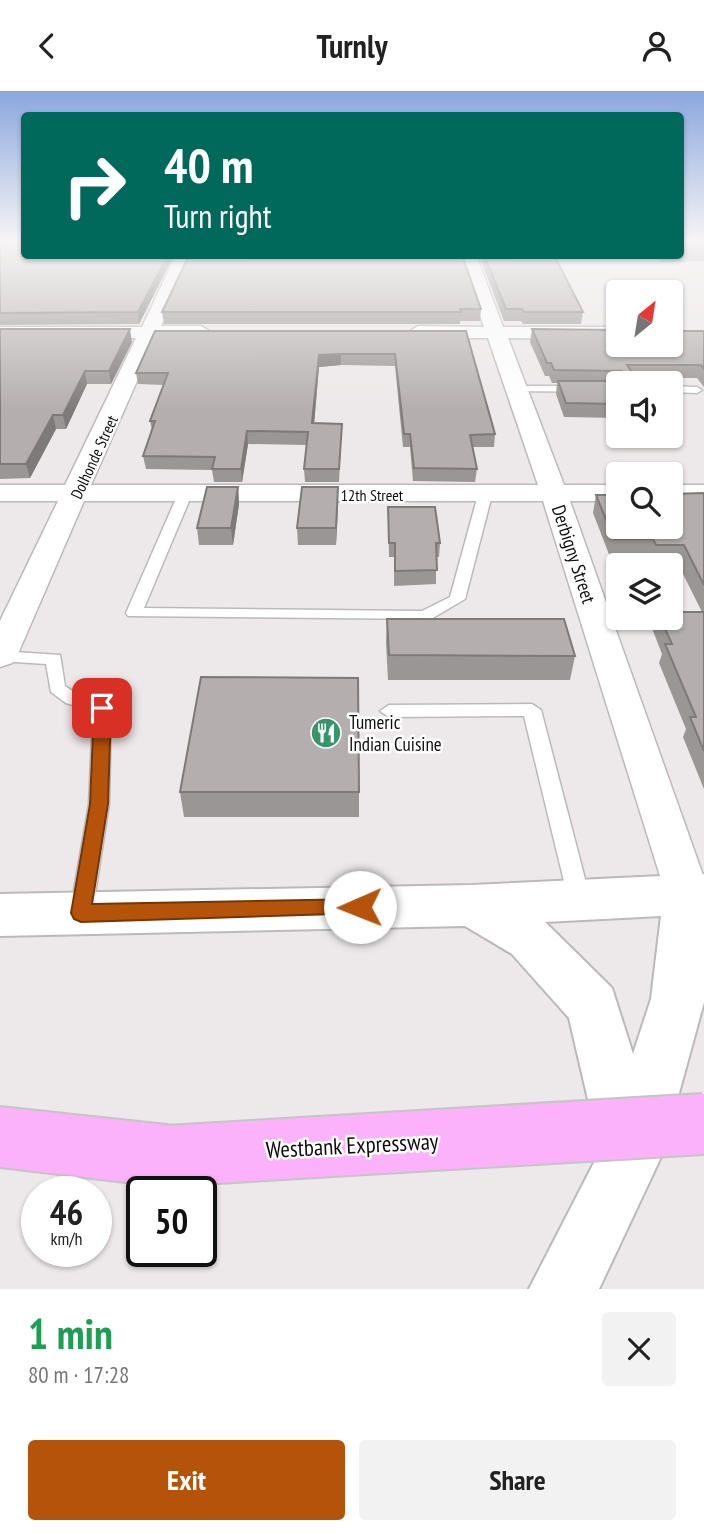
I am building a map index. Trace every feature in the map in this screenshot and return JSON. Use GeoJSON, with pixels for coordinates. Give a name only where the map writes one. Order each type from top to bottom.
{"type":"FeatureCollection","features":[{"type":"Feature","properties":{"kind":"highway","name":"Westbank Expressway"},"geometry":{"type":"LineString","coordinates":[[0,1157],[167,1156],[704,1124]]}},
{"type":"Feature","properties":{"kind":"highway"},"geometry":{"type":"LineString","coordinates":[[0,1137],[167,1156]]}},
{"type":"Feature","properties":{"kind":"main road"},"geometry":{"type":"LineString","coordinates":[[0,915],[580,902],[696,895],[678,999],[631,1155],[563,1289]]}},
{"type":"Feature","properties":{"kind":"main road"},"geometry":{"type":"LineString","coordinates":[[472,905],[530,939],[593,1006],[631,1155]]}},
{"type":"Feature","properties":{"kind":"street","name":"Dolhonde Street"},"geometry":{"type":"LineString","coordinates":[[0,656],[166,298]]}},
{"type":"Feature","properties":{"kind":"street","name":"Derbigny Street"},"geometry":{"type":"LineString","coordinates":[[482,298],[696,895]]}},
{"type":"Feature","properties":{"kind":"street"},"geometry":{"type":"LineString","coordinates":[[0,333],[219,332]]}},
{"type":"Feature","properties":{"kind":"street"},"geometry":{"type":"LineString","coordinates":[[397,332],[606,333]]}},
{"type":"Feature","properties":{"kind":"street","name":"12th Street"},"geometry":{"type":"LineString","coordinates":[[0,493],[606,493]]}},
{"type":"Feature","properties":{"kind":"street"},"geometry":{"type":"LineString","coordinates":[[683,493],[704,493]]}},
{"type":"Feature","properties":{"kind":"lane"},"geometry":{"type":"LineString","coordinates":[[514,389],[606,389]]}},
{"type":"Feature","properties":{"kind":"lane"},"geometry":{"type":"LineString","coordinates":[[683,389],[697,390]]}},
{"type":"Feature","properties":{"kind":"lane"},"geometry":{"type":"LineString","coordinates":[[185,494],[134,613],[425,615],[457,599],[485,495]]}},
{"type":"Feature","properties":{"kind":"lane"},"geometry":{"type":"LineString","coordinates":[[0,656],[54,659],[57,688],[72,699],[102,708],[99,804],[81,913]]}},
{"type":"Feature","properties":{"kind":"lane"},"geometry":{"type":"LineString","coordinates":[[389,711],[532,710],[580,902]]}},
{"type":"Feature","properties":{"kind":"building"},"geometry":{"type":"Polygon","coordinates":[[[0,298],[145,298],[138,312],[0,313],[0,298]]]}},
{"type":"Feature","properties":{"kind":"building"},"geometry":{"type":"Polygon","coordinates":[[[169,298],[477,298],[481,309],[460,309],[461,312],[162,312],[169,298]]]}},
{"type":"Feature","properties":{"kind":"building"},"geometry":{"type":"Polygon","coordinates":[[[501,298],[576,298],[583,312],[524,312],[522,309],[506,309],[501,298]]]}},
{"type":"Feature","properties":{"kind":"building"},"geometry":{"type":"Polygon","coordinates":[[[0,329],[130,329],[109,371],[85,371],[63,415],[53,415],[26,464],[0,464],[0,329]]]}},
{"type":"Feature","properties":{"kind":"building"},"geometry":{"type":"Polygon","coordinates":[[[532,329],[606,330],[606,357],[683,357],[683,331],[704,331],[704,369],[701,365],[627,365],[631,371],[554,370],[551,363],[547,363],[532,329]]]}},
{"type":"Feature","properties":{"kind":"building"},"geometry":{"type":"Polygon","coordinates":[[[155,331],[466,331],[495,434],[470,435],[477,469],[414,468],[410,434],[404,434],[395,354],[319,355],[312,423],[342,424],[339,469],[304,469],[308,432],[247,431],[241,469],[212,469],[215,457],[143,456],[155,421],[150,421],[168,373],[136,373],[155,331]]]}},
{"type":"Feature","properties":{"kind":"building"},"geometry":{"type":"Polygon","coordinates":[[[558,381],[606,381],[606,404],[566,403],[558,381]]]}},
{"type":"Feature","properties":{"kind":"building"},"geometry":{"type":"Polygon","coordinates":[[[207,487],[238,487],[231,528],[197,528],[207,487]]]}},
{"type":"Feature","properties":{"kind":"building"},"geometry":{"type":"Polygon","coordinates":[[[302,487],[338,487],[336,528],[297,528],[302,487]]]}},
{"type":"Feature","properties":{"kind":"building"},"geometry":{"type":"Polygon","coordinates":[[[704,493],[704,585],[684,545],[656,545],[653,539],[683,539],[683,494],[704,493]]]}},
{"type":"Feature","properties":{"kind":"building"},"geometry":{"type":"Polygon","coordinates":[[[596,495],[606,495],[606,519],[596,495]]]}},
{"type":"Feature","properties":{"kind":"building"},"geometry":{"type":"Polygon","coordinates":[[[388,507],[435,507],[440,543],[436,543],[437,570],[395,571],[395,543],[389,543],[388,507]]]}},
{"type":"Feature","properties":{"kind":"building"},"geometry":{"type":"Polygon","coordinates":[[[683,612],[704,612],[704,751],[690,717],[696,717],[665,644],[672,644],[666,630],[683,630],[683,612]]]}},
{"type":"Feature","properties":{"kind":"building"},"geometry":{"type":"Polygon","coordinates":[[[387,619],[564,619],[575,656],[389,655],[387,619]]]}},
{"type":"Feature","properties":{"kind":"building"},"geometry":{"type":"Polygon","coordinates":[[[201,677],[358,678],[359,792],[180,792],[201,677]]]}},
{"type":"Feature","properties":{"kind":"place","name":"Tumeric Indian Cuisine"},"geometry":{"type":"Point","coordinates":[326,733]}},
{"type":"Feature","properties":{"kind":"route"},"geometry":{"type":"LineString","coordinates":[[102,708],[99,804],[81,913],[360,907]]}}]}
